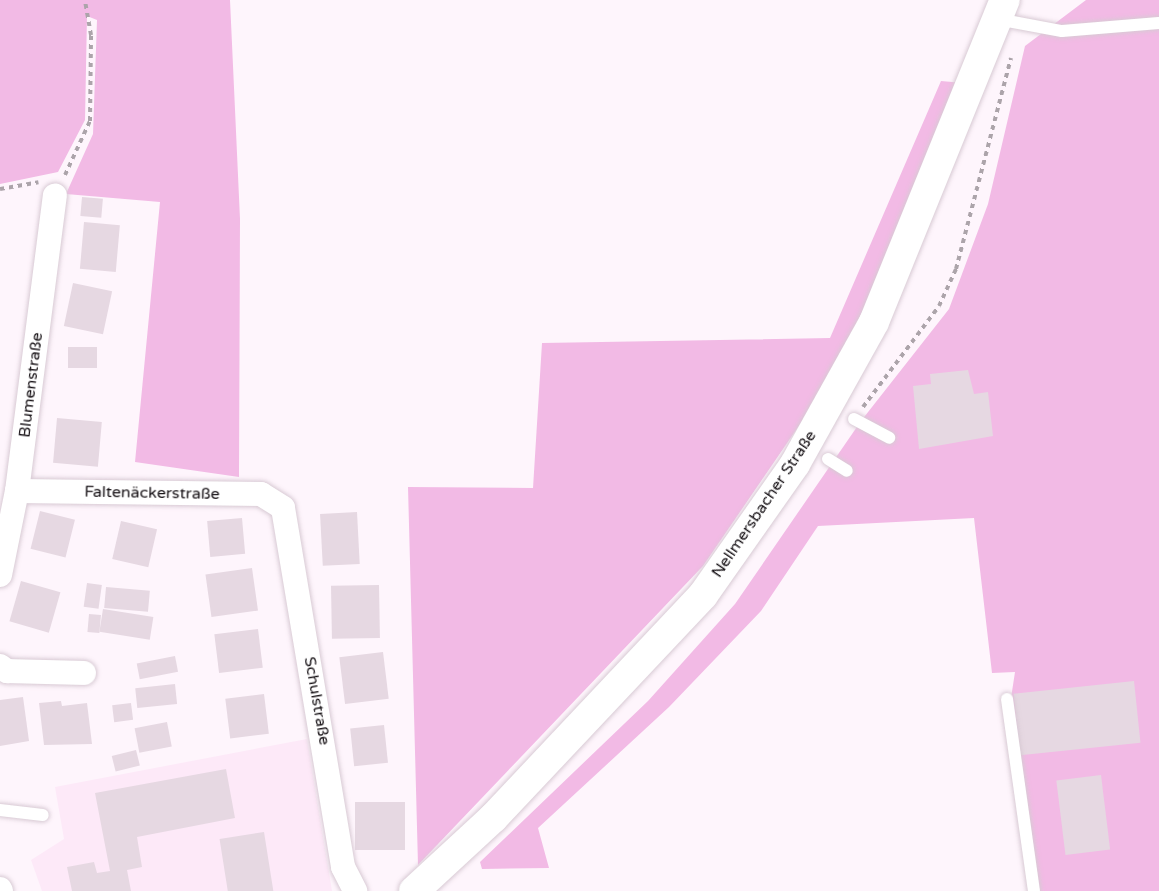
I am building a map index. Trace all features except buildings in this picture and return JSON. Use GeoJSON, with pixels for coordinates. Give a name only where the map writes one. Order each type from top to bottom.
{"type":"FeatureCollection","features":[{"type":"Feature","properties":{"kind":"street","name":"Nellmersbacher Straße"},"geometry":{"type":"LineString","coordinates":[[414,891],[493,818],[703,595],[795,464],[874,322],[1000,10]]}},
{"type":"Feature","properties":{"kind":"street","name":"Blumenstraße"},"geometry":{"type":"LineString","coordinates":[[0,575],[17,491],[56,195]]}},
{"type":"Feature","properties":{"kind":"street","name":"Faltenäckerstraße"},"geometry":{"type":"LineString","coordinates":[[17,491],[261,494],[283,508]]}},
{"type":"Feature","properties":{"kind":"street","name":"Schulstraße"},"geometry":{"type":"LineString","coordinates":[[283,508],[343,867],[355,891]]}},
{"type":"Feature","properties":{"kind":"street"},"geometry":{"type":"LineString","coordinates":[[0,666],[6,671],[84,673]]}},
{"type":"Feature","properties":{"kind":"lane"},"geometry":{"type":"LineString","coordinates":[[1000,10],[1062,31],[1159,23]]}},
{"type":"Feature","properties":{"kind":"lane"},"geometry":{"type":"LineString","coordinates":[[854,418],[889,438]]}},
{"type":"Feature","properties":{"kind":"lane"},"geometry":{"type":"LineString","coordinates":[[828,459],[847,471]]}},
{"type":"Feature","properties":{"kind":"lane"},"geometry":{"type":"LineString","coordinates":[[1007,699],[1034,891]]}},
{"type":"Feature","properties":{"kind":"lane"},"geometry":{"type":"LineString","coordinates":[[0,810],[43,815]]}},
{"type":"Feature","properties":{"kind":"path"},"geometry":{"type":"LineString","coordinates":[[0,189],[45,181],[56,195],[90,121],[91,34],[85,0]]}},
{"type":"Feature","properties":{"kind":"shaded area"},"geometry":{"type":"Polygon","coordinates":[[[0,0],[230,0],[240,219],[239,477],[135,462],[160,202],[66,194],[93,134],[97,20],[87,16],[85,120],[58,172],[0,184],[0,0]]]}},
{"type":"Feature","properties":{"kind":"shaded area"},"geometry":{"type":"Polygon","coordinates":[[[1086,0],[1159,0],[1159,891],[1037,891],[1011,698],[1015,672],[992,673],[974,518],[818,526],[761,611],[669,707],[538,828],[549,868],[482,869],[480,862],[648,701],[735,604],[861,421],[949,309],[988,204],[1025,46],[1086,0]]]}},
{"type":"Feature","properties":{"kind":"shaded area"},"geometry":{"type":"Polygon","coordinates":[[[941,81],[963,83],[859,338],[703,566],[418,865],[408,487],[533,488],[542,343],[830,338],[941,81]]]}},
{"type":"Feature","properties":{"kind":"shaded area"},"geometry":{"type":"Polygon","coordinates":[[[307,739],[332,891],[42,891],[31,860],[64,839],[55,787],[307,739]]]}}]}
